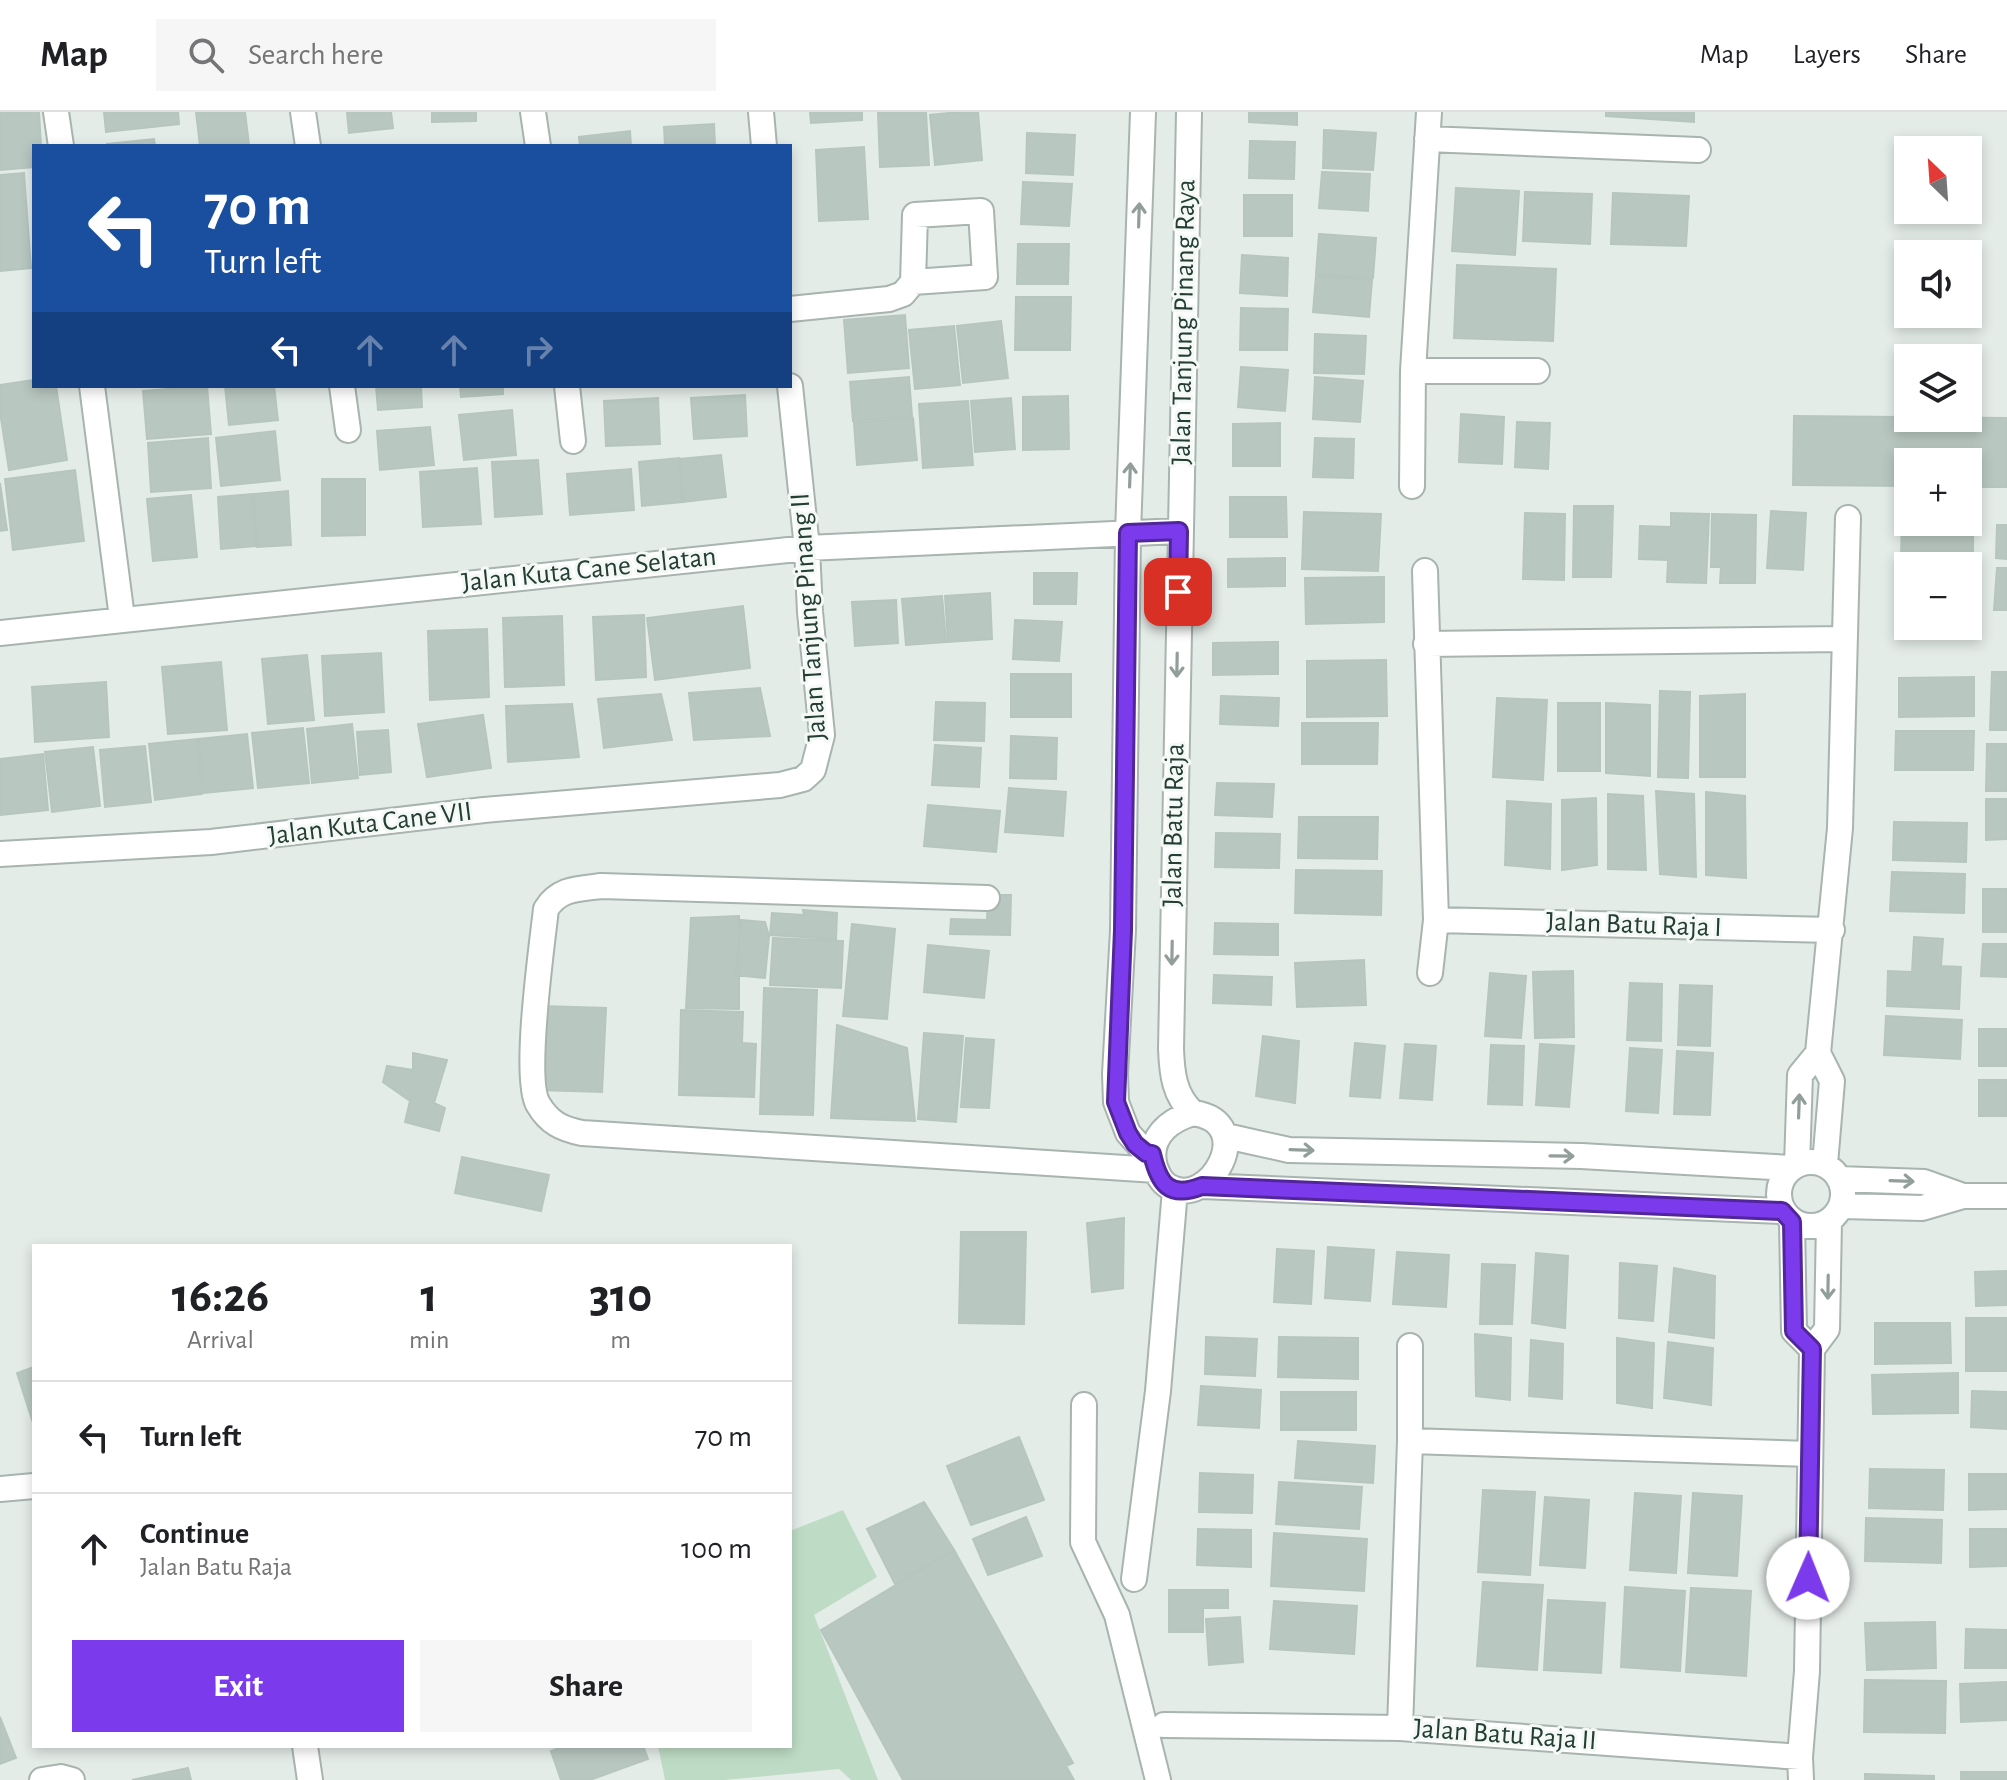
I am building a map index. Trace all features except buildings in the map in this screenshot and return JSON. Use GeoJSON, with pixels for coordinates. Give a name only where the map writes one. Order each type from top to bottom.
{"type":"FeatureCollection","features":[{"type":"Feature","properties":{"kind":"street"},"geometry":{"type":"LineString","coordinates":[[56,112],[61,144]]}},
{"type":"Feature","properties":{"kind":"street"},"geometry":{"type":"LineString","coordinates":[[303,112],[308,144]]}},
{"type":"Feature","properties":{"kind":"street"},"geometry":{"type":"LineString","coordinates":[[533,112],[538,144]]}},
{"type":"Feature","properties":{"kind":"street"},"geometry":{"type":"LineString","coordinates":[[761,112],[764,144]]}},
{"type":"Feature","properties":{"kind":"street"},"geometry":{"type":"LineString","coordinates":[[1143,112],[1128,533],[1123,930],[1116,1102],[1128,1133],[1154,1162],[1162,1182],[1186,1192],[1202,1186],[1787,1216],[1811,1227],[1835,1214],[1922,1208],[1963,1196],[2007,1196]]}},
{"type":"Feature","properties":{"kind":"street","name":"Jalan Tanjung Pinang Raya"},"geometry":{"type":"LineString","coordinates":[[1179,531],[1189,112]]}},
{"type":"Feature","properties":{"kind":"street"},"geometry":{"type":"LineString","coordinates":[[1412,486],[1413,371],[1429,112]]}},
{"type":"Feature","properties":{"kind":"street"},"geometry":{"type":"LineString","coordinates":[[1427,139],[1698,150]]}},
{"type":"Feature","properties":{"kind":"street"},"geometry":{"type":"LineString","coordinates":[[792,309],[889,299],[903,294],[913,282]]}},
{"type":"Feature","properties":{"kind":"street"},"geometry":{"type":"LineString","coordinates":[[1413,371],[1537,371]]}},
{"type":"Feature","properties":{"kind":"street"},"geometry":{"type":"LineString","coordinates":[[92,388],[122,618]]}},
{"type":"Feature","properties":{"kind":"street"},"geometry":{"type":"LineString","coordinates":[[342,388],[348,430]]}},
{"type":"Feature","properties":{"kind":"street"},"geometry":{"type":"LineString","coordinates":[[567,388],[573,441]]}},
{"type":"Feature","properties":{"kind":"street","name":"Jalan Tanjung Pinang II"},"geometry":{"type":"LineString","coordinates":[[740,789],[803,779],[813,770],[822,735],[790,388]]}},
{"type":"Feature","properties":{"kind":"street"},"geometry":{"type":"LineString","coordinates":[[1812,1349],[1794,1331],[1787,1216],[1778,1199],[1779,1187],[1794,1166],[1800,1075],[1818,1053],[1832,930],[1840,828],[1848,518]]}},
{"type":"Feature","properties":{"kind":"street","name":"Jalan Kuta Cane Selatan"},"geometry":{"type":"LineString","coordinates":[[0,633],[807,548],[1179,531]]}},
{"type":"Feature","properties":{"kind":"street","name":"Jalan Batu Raja"},"geometry":{"type":"LineString","coordinates":[[1179,531],[1171,1049],[1172,1080],[1193,1113],[1208,1115],[1220,1125],[1226,1136],[1289,1150],[1581,1156],[1794,1166]]}},
{"type":"Feature","properties":{"kind":"street"},"geometry":{"type":"LineString","coordinates":[[1425,571],[1436,920],[1430,973]]}},
{"type":"Feature","properties":{"kind":"street"},"geometry":{"type":"LineString","coordinates":[[1426,644],[1844,639]]}},
{"type":"Feature","properties":{"kind":"street","name":"Jalan Kuta Cane VII"},"geometry":{"type":"LineString","coordinates":[[0,854],[211,842],[484,810],[740,789]]}},
{"type":"Feature","properties":{"kind":"street"},"geometry":{"type":"LineString","coordinates":[[987,898],[601,886],[557,894],[546,909],[534,1038],[533,1083],[536,1102],[557,1126],[582,1133],[1154,1162]]}},
{"type":"Feature","properties":{"kind":"street","name":"Jalan Batu Raja I"},"geometry":{"type":"LineString","coordinates":[[1436,920],[1832,930]]}},
{"type":"Feature","properties":{"kind":"street"},"geometry":{"type":"LineString","coordinates":[[1801,1769],[1807,1671],[1812,1349],[1827,1329],[1835,1214],[1844,1192],[1832,1172],[1832,1081],[1818,1053]]}},
{"type":"Feature","properties":{"kind":"street"},"geometry":{"type":"LineString","coordinates":[[1154,1162],[1157,1138],[1169,1123],[1193,1113]]}},
{"type":"Feature","properties":{"kind":"street"},"geometry":{"type":"LineString","coordinates":[[1202,1186],[1219,1168],[1226,1136]]}},
{"type":"Feature","properties":{"kind":"street"},"geometry":{"type":"LineString","coordinates":[[1794,1166],[1811,1162],[1832,1172],[1924,1182],[1963,1196]]}},
{"type":"Feature","properties":{"kind":"street"},"geometry":{"type":"LineString","coordinates":[[1134,1579],[1158,1391],[1175,1190]]}},
{"type":"Feature","properties":{"kind":"street","name":"Jalan Batu Raja II"},"geometry":{"type":"LineString","coordinates":[[1410,1346],[1410,1441],[1400,1728],[1801,1769]]}},
{"type":"Feature","properties":{"kind":"street"},"geometry":{"type":"LineString","coordinates":[[1084,1405],[1083,1542],[1117,1615],[1158,1780]]}},
{"type":"Feature","properties":{"kind":"street"},"geometry":{"type":"LineString","coordinates":[[1410,1441],[1810,1454]]}},
{"type":"Feature","properties":{"kind":"street"},"geometry":{"type":"LineString","coordinates":[[0,1489],[32,1486]]}},
{"type":"Feature","properties":{"kind":"street"},"geometry":{"type":"LineString","coordinates":[[1164,1725],[1400,1728]]}},
{"type":"Feature","properties":{"kind":"street"},"geometry":{"type":"LineString","coordinates":[[305,1748],[310,1780]]}},
{"type":"Feature","properties":{"kind":"street"},"geometry":{"type":"LineString","coordinates":[[42,1780],[61,1777],[72,1780]]}},
{"type":"Feature","properties":{"kind":"green space"},"geometry":{"type":"Polygon","coordinates":[[[843,1510],[877,1577],[814,1615],[878,1780],[851,1780],[839,1769],[725,1780],[665,1780],[658,1748],[792,1748],[792,1530],[843,1510]]]}},
{"type":"Feature","properties":{"kind":"route"},"geometry":{"type":"LineString","coordinates":[[1178,592],[1179,531],[1128,533],[1123,930],[1115,1074],[1116,1102],[1135,1144],[1152,1154],[1162,1182],[1186,1192],[1202,1186],[1782,1211],[1792,1222],[1794,1331],[1812,1349],[1808,1578]]}}]}
